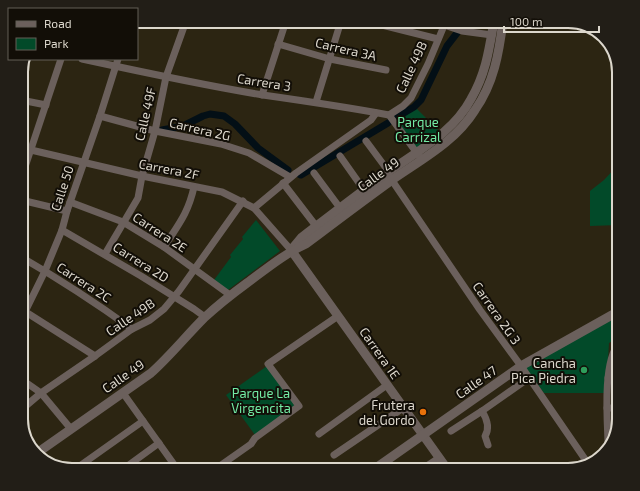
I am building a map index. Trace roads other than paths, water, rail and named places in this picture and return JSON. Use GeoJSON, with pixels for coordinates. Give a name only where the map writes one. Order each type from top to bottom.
{"type":"FeatureCollection","features":[{"type":"Feature","properties":{"kind":"street","name":"Calle 49F"},"geometry":{"type":"LineString","coordinates":[[105,254],[138,198],[142,176],[155,131],[166,77],[184,28]]}},
{"type":"Feature","properties":{"kind":"street"},"geometry":{"type":"LineString","coordinates":[[262,95],[284,28]]}},
{"type":"Feature","properties":{"kind":"street"},"geometry":{"type":"LineString","coordinates":[[316,102],[339,28]]}},
{"type":"Feature","properties":{"kind":"street"},"geometry":{"type":"LineString","coordinates":[[394,28],[438,39]]}},
{"type":"Feature","properties":{"kind":"street","name":"Calle 49B"},"geometry":{"type":"LineString","coordinates":[[389,115],[408,102],[411,98],[428,64],[443,28]]}},
{"type":"Feature","properties":{"kind":"street"},"geometry":{"type":"LineString","coordinates":[[456,28],[462,31],[492,35]]}},
{"type":"Feature","properties":{"kind":"street","name":"Calle 49"},"geometry":{"type":"LineString","coordinates":[[419,156],[459,118],[471,101],[484,75],[493,28]]}},
{"type":"Feature","properties":{"kind":"street","name":"Calle 49"},"geometry":{"type":"LineString","coordinates":[[42,451],[162,364],[184,338],[205,317],[230,295],[291,250],[302,237],[316,226],[364,190],[419,156],[449,140],[458,132],[476,110],[493,77],[502,28]]}},
{"type":"Feature","properties":{"kind":"street","name":"Carrera 3A"},"geometry":{"type":"LineString","coordinates":[[278,44],[330,59],[386,70]]}},
{"type":"Feature","properties":{"kind":"street"},"geometry":{"type":"LineString","coordinates":[[28,159],[61,60]]}},
{"type":"Feature","properties":{"kind":"street","name":"Carrera 3"},"geometry":{"type":"LineString","coordinates":[[91,60],[117,63],[166,77],[262,95],[316,102],[389,115]]}},
{"type":"Feature","properties":{"kind":"street","name":"Calle 50"},"geometry":{"type":"LineString","coordinates":[[28,303],[45,271],[62,230],[117,63]]}},
{"type":"Feature","properties":{"kind":"street"},"geometry":{"type":"LineString","coordinates":[[28,101],[46,105]]}},
{"type":"Feature","properties":{"kind":"street"},"geometry":{"type":"LineString","coordinates":[[254,208],[290,177],[371,120],[376,113]]}},
{"type":"Feature","properties":{"kind":"street"},"geometry":{"type":"LineString","coordinates":[[389,115],[419,156]]}},
{"type":"Feature","properties":{"kind":"street","name":"Carrera 2G"},"geometry":{"type":"LineString","coordinates":[[100,116],[155,131],[221,144],[249,153],[290,177]]}},
{"type":"Feature","properties":{"kind":"street","name":"Carrera 2G 3"},"geometry":{"type":"LineString","coordinates":[[366,141],[480,310],[585,460]]}},
{"type":"Feature","properties":{"kind":"street","name":"Carrera 2F"},"geometry":{"type":"LineString","coordinates":[[28,150],[142,176],[222,192],[243,201],[254,208],[291,250]]}},
{"type":"Feature","properties":{"kind":"street"},"geometry":{"type":"LineString","coordinates":[[340,156],[364,190]]}},
{"type":"Feature","properties":{"kind":"street"},"geometry":{"type":"LineString","coordinates":[[314,173],[340,208]]}},
{"type":"Feature","properties":{"kind":"street","name":"Calle 49"},"geometry":{"type":"LineString","coordinates":[[291,250],[306,244],[389,175]]}},
{"type":"Feature","properties":{"kind":"street"},"geometry":{"type":"LineString","coordinates":[[283,183],[316,226]]}},
{"type":"Feature","properties":{"kind":"street"},"geometry":{"type":"LineString","coordinates":[[164,247],[184,218],[191,202],[194,187]]}},
{"type":"Feature","properties":{"kind":"street","name":"Calle 49B"},"geometry":{"type":"LineString","coordinates":[[28,404],[41,393],[132,329],[150,320],[164,310],[243,201]]}},
{"type":"Feature","properties":{"kind":"street"},"geometry":{"type":"LineString","coordinates":[[28,202],[67,211]]}},
{"type":"Feature","properties":{"kind":"street","name":"Carrera 2E"},"geometry":{"type":"LineString","coordinates":[[70,202],[123,222],[164,247],[230,295]]}},
{"type":"Feature","properties":{"kind":"street","name":"Carrera 2D"},"geometry":{"type":"LineString","coordinates":[[62,230],[105,254],[174,296],[205,317]]}},
{"type":"Feature","properties":{"kind":"street","name":"Carrera 1E"},"geometry":{"type":"LineString","coordinates":[[291,250],[443,463]]}},
{"type":"Feature","properties":{"kind":"street","name":"Carrera 2C"},"geometry":{"type":"LineString","coordinates":[[28,261],[104,309],[132,329]]}},
{"type":"Feature","properties":{"kind":"street"},"geometry":{"type":"LineString","coordinates":[[28,313],[95,356]]}},
{"type":"Feature","properties":{"kind":"street","name":"Calle 47"},"geometry":{"type":"LineString","coordinates":[[383,463],[520,366],[612,315]]}},
{"type":"Feature","properties":{"kind":"street"},"geometry":{"type":"LineString","coordinates":[[224,463],[251,444],[255,438],[299,406],[268,364],[338,316]]}},
{"type":"Feature","properties":{"kind":"street"},"geometry":{"type":"LineString","coordinates":[[610,434],[608,378],[612,356]]}},
{"type":"Feature","properties":{"kind":"street"},"geometry":{"type":"LineString","coordinates":[[451,431],[529,378]]}},
{"type":"Feature","properties":{"kind":"street"},"geometry":{"type":"LineString","coordinates":[[28,384],[41,393],[71,429]]}},
{"type":"Feature","properties":{"kind":"street"},"geometry":{"type":"LineString","coordinates":[[319,434],[387,385]]}},
{"type":"Feature","properties":{"kind":"street"},"geometry":{"type":"LineString","coordinates":[[123,392],[159,443],[171,463]]}},
{"type":"Feature","properties":{"kind":"street"},"geometry":{"type":"LineString","coordinates":[[334,455],[403,408]]}},
{"type":"Feature","properties":{"kind":"street"},"geometry":{"type":"LineString","coordinates":[[482,411],[487,418],[487,432],[485,436],[488,445]]}},
{"type":"Feature","properties":{"kind":"street"},"geometry":{"type":"LineString","coordinates":[[84,463],[143,421]]}},
{"type":"Feature","properties":{"kind":"street"},"geometry":{"type":"LineString","coordinates":[[132,463],[159,443]]}},
{"type":"Feature","properties":{"kind":"street"},"geometry":{"type":"LineString","coordinates":[[432,463],[439,458]]}},
{"type":"Feature","properties":{"kind":"waterway"},"geometry":{"type":"LineString","coordinates":[[397,117],[414,107],[421,100],[447,46],[457,33]]}},
{"type":"Feature","properties":{"kind":"waterway"},"geometry":{"type":"LineString","coordinates":[[162,130],[183,126],[210,114],[224,116],[235,124],[258,148],[288,170]]}},
{"type":"Feature","properties":{"kind":"waterway"},"geometry":{"type":"LineString","coordinates":[[299,174],[301,175],[388,123]]}},
{"type":"Feature","properties":{"kind":"place","name":"Cancha Pica Piedra"},"geometry":{"type":"Point","coordinates":[584,370]}},
{"type":"Feature","properties":{"kind":"place","name":"Frutera del Gordo"},"geometry":{"type":"Point","coordinates":[423,412]}},
{"type":"Feature","properties":{"kind":"park label","name":"Parque Carrizal"},"geometry":{"type":"Point","coordinates":[418,130]}},
{"type":"Feature","properties":{"kind":"park label","name":"Parque La Virgencita"},"geometry":{"type":"Point","coordinates":[261,400]}}]}
